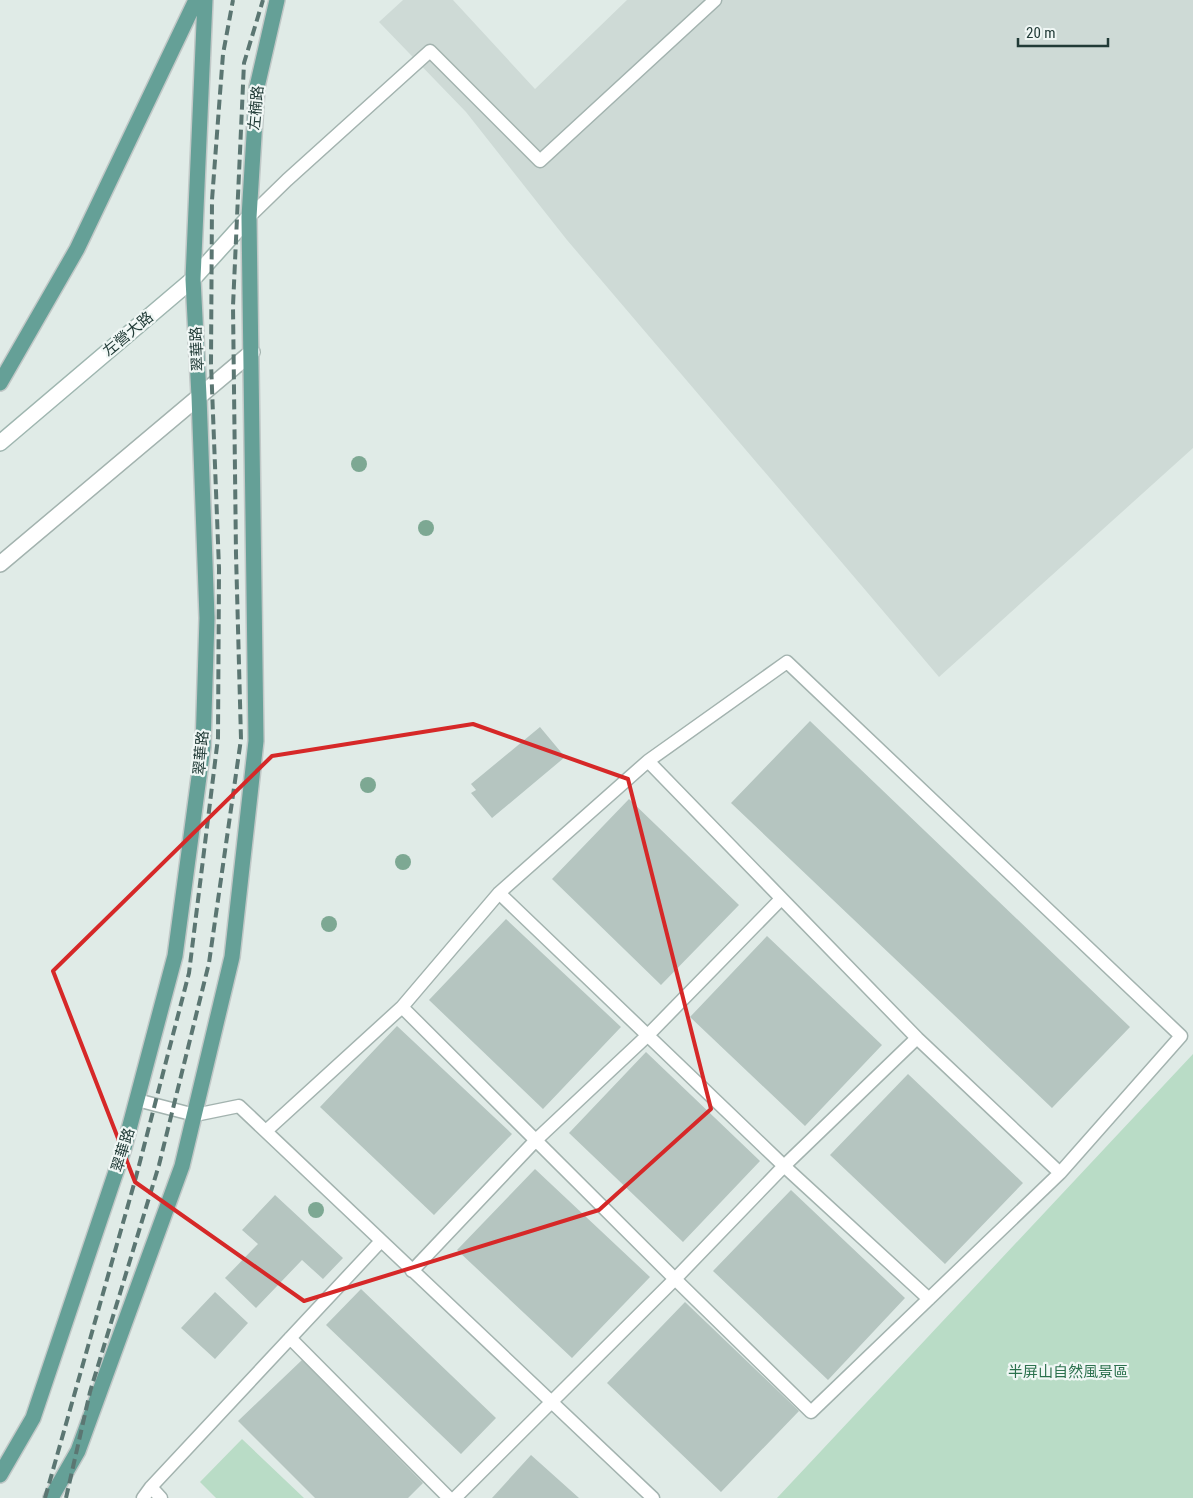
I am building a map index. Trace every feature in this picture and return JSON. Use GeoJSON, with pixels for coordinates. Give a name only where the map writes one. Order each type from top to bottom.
{"type":"FeatureCollection","features":[{"type":"Feature","properties":{"kind":"main road"},"geometry":{"type":"LineString","coordinates":[[0,383],[77,249],[196,0]]}},
{"type":"Feature","properties":{"kind":"main road","name":"翠華路"},"geometry":{"type":"LineString","coordinates":[[0,1475],[33,1418],[124,1148],[175,956],[204,747],[207,618],[193,279],[204,0]]}},
{"type":"Feature","properties":{"kind":"main road","name":"左楠路"},"geometry":{"type":"LineString","coordinates":[[249,217],[257,87],[277,0]]}},
{"type":"Feature","properties":{"kind":"main road"},"geometry":{"type":"LineString","coordinates":[[51,1498],[78,1452],[182,1166],[232,957],[256,741],[249,217]]}},
{"type":"Feature","properties":{"kind":"street","name":"左營大路"},"geometry":{"type":"LineString","coordinates":[[0,443],[193,279],[249,217]]}},
{"type":"Feature","properties":{"kind":"street"},"geometry":{"type":"LineString","coordinates":[[0,564],[252,352]]}},
{"type":"Feature","properties":{"kind":"lane"},"geometry":{"type":"LineString","coordinates":[[249,217],[287,180],[430,51],[540,162],[716,0]]}},
{"type":"Feature","properties":{"kind":"lane"},"geometry":{"type":"LineString","coordinates":[[266,1131],[402,1007],[499,892],[648,761],[787,662],[1181,1036],[1060,1173],[811,1412],[402,1007]]}},
{"type":"Feature","properties":{"kind":"lane"},"geometry":{"type":"LineString","coordinates":[[648,761],[917,1038],[1060,1173]]}},
{"type":"Feature","properties":{"kind":"lane"},"geometry":{"type":"LineString","coordinates":[[499,892],[784,1166],[929,1299]]}},
{"type":"Feature","properties":{"kind":"lane"},"geometry":{"type":"LineString","coordinates":[[412,1271],[536,1140],[648,1035],[781,899]]}},
{"type":"Feature","properties":{"kind":"lane"},"geometry":{"type":"LineString","coordinates":[[455,1498],[676,1279],[784,1166],[917,1038]]}},
{"type":"Feature","properties":{"kind":"lane"},"geometry":{"type":"LineString","coordinates":[[137,1100],[195,1115],[239,1106],[653,1498]]}},
{"type":"Feature","properties":{"kind":"lane"},"geometry":{"type":"LineString","coordinates":[[142,1498],[381,1241]]}},
{"type":"Feature","properties":{"kind":"lane"},"geometry":{"type":"LineString","coordinates":[[290,1338],[448,1498]]}},
{"type":"Feature","properties":{"kind":"lane"},"geometry":{"type":"LineString","coordinates":[[151,1487],[161,1498]]}},
{"type":"Feature","properties":{"kind":"highlighted area"},"geometry":{"type":"Polygon","coordinates":[[[473,724],[628,779],[711,1109],[599,1210],[304,1301],[135,1182],[53,971],[272,756],[473,724]]]}},
{"type":"Feature","properties":{"kind":"shaded area"},"geometry":{"type":"Polygon","coordinates":[[[403,0],[453,0],[535,89],[627,0],[1193,0],[1193,448],[939,677],[567,240],[466,112],[379,22],[403,0]]]}},
{"type":"Feature","properties":{"kind":"green space","name":"半屏山自然風景區"},"geometry":{"type":"Polygon","coordinates":[[[1193,1054],[1193,1498],[777,1498],[1193,1054]]]}},
{"type":"Feature","properties":{"kind":"green space"},"geometry":{"type":"Polygon","coordinates":[[[242,1439],[304,1498],[216,1498],[200,1482],[242,1439]]]}},
{"type":"Feature","properties":{"kind":"building"},"geometry":{"type":"Polygon","coordinates":[[[810,721],[1130,1027],[1052,1108],[731,803],[810,721]]]}},
{"type":"Feature","properties":{"kind":"building"},"geometry":{"type":"Polygon","coordinates":[[[540,727],[565,757],[492,818],[471,793],[476,790],[471,784],[540,727]]]}},
{"type":"Feature","properties":{"kind":"building"},"geometry":{"type":"Polygon","coordinates":[[[629,799],[739,905],[661,985],[552,879],[629,799]]]}},
{"type":"Feature","properties":{"kind":"building"},"geometry":{"type":"Polygon","coordinates":[[[506,919],[621,1027],[543,1109],[429,1000],[506,919]]]}},
{"type":"Feature","properties":{"kind":"building"},"geometry":{"type":"Polygon","coordinates":[[[767,936],[882,1045],[805,1126],[690,1017],[767,936]]]}},
{"type":"Feature","properties":{"kind":"building"},"geometry":{"type":"Polygon","coordinates":[[[397,1026],[512,1134],[434,1215],[320,1107],[397,1026]]]}},
{"type":"Feature","properties":{"kind":"building"},"geometry":{"type":"Polygon","coordinates":[[[646,1052],[760,1161],[683,1242],[569,1133],[646,1052]]]}},
{"type":"Feature","properties":{"kind":"building"},"geometry":{"type":"Polygon","coordinates":[[[908,1074],[1023,1183],[945,1264],[830,1155],[908,1074]]]}},
{"type":"Feature","properties":{"kind":"building"},"geometry":{"type":"Polygon","coordinates":[[[535,1169],[650,1277],[572,1358],[457,1250],[535,1169]]]}},
{"type":"Feature","properties":{"kind":"building"},"geometry":{"type":"Polygon","coordinates":[[[791,1190],[905,1298],[828,1380],[713,1271],[791,1190]]]}},
{"type":"Feature","properties":{"kind":"building"},"geometry":{"type":"Polygon","coordinates":[[[275,1195],[343,1258],[323,1279],[302,1260],[256,1308],[225,1278],[258,1244],[242,1230],[275,1195]]]}},
{"type":"Feature","properties":{"kind":"building"},"geometry":{"type":"Polygon","coordinates":[[[361,1289],[496,1418],[461,1454],[326,1325],[361,1289]]]}},
{"type":"Feature","properties":{"kind":"building"},"geometry":{"type":"Polygon","coordinates":[[[215,1292],[248,1323],[215,1359],[181,1328],[215,1292]]]}},
{"type":"Feature","properties":{"kind":"building"},"geometry":{"type":"Polygon","coordinates":[[[685,1302],[799,1411],[721,1492],[607,1383],[685,1302]]]}},
{"type":"Feature","properties":{"kind":"building"},"geometry":{"type":"Polygon","coordinates":[[[302,1360],[423,1483],[408,1498],[315,1498],[238,1421],[302,1360]]]}},
{"type":"Feature","properties":{"kind":"building"},"geometry":{"type":"Polygon","coordinates":[[[531,1455],[579,1498],[492,1498],[531,1455]]]}},
{"type":"Feature","properties":{"kind":"railway"},"geometry":{"type":"LineString","coordinates":[[45,1498],[136,1177],[189,973],[218,738],[219,568],[211,363],[212,200],[223,54],[233,0]]}},
{"type":"Feature","properties":{"kind":"railway"},"geometry":{"type":"LineString","coordinates":[[66,1498],[90,1392],[159,1165],[209,963],[241,739],[236,554],[233,306],[244,63],[263,0]]}}]}
